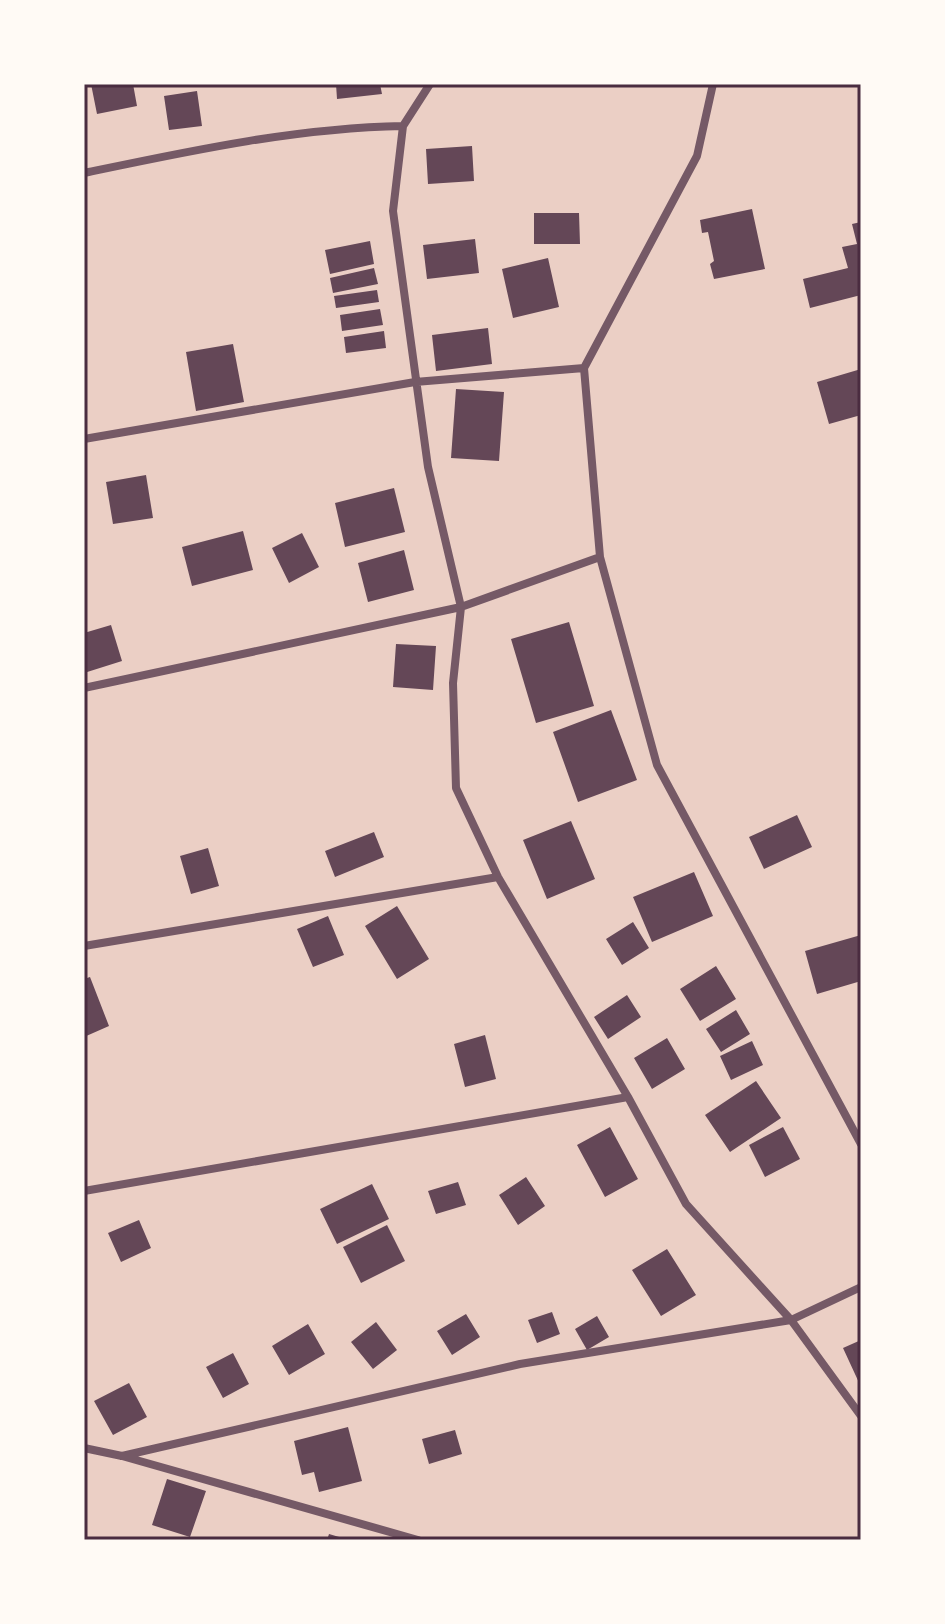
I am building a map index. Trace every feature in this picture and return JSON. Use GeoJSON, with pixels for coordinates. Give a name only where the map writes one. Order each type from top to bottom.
{"type":"FeatureCollection","features":[{"type":"Feature","properties":{"kind":"street"},"geometry":{"type":"LineString","coordinates":[[430,84],[403,126],[393,211],[428,467],[461,607],[453,683],[456,788],[498,877],[628,1097],[686,1204],[791,1320],[861,1416]]}},
{"type":"Feature","properties":{"kind":"street"},"geometry":{"type":"LineString","coordinates":[[713,84],[697,156],[584,368],[600,557],[657,765],[861,1144]]}},
{"type":"Feature","properties":{"kind":"street"},"geometry":{"type":"LineString","coordinates":[[84,173],[224,144],[362,127],[403,126]]}},
{"type":"Feature","properties":{"kind":"street"},"geometry":{"type":"LineString","coordinates":[[84,439],[415,382],[584,368]]}},
{"type":"Feature","properties":{"kind":"street"},"geometry":{"type":"LineString","coordinates":[[84,688],[461,607],[600,557]]}},
{"type":"Feature","properties":{"kind":"street"},"geometry":{"type":"LineString","coordinates":[[84,946],[498,877]]}},
{"type":"Feature","properties":{"kind":"street"},"geometry":{"type":"LineString","coordinates":[[84,1191],[628,1097]]}},
{"type":"Feature","properties":{"kind":"street"},"geometry":{"type":"LineString","coordinates":[[122,1456],[520,1364],[791,1320],[861,1287]]}},
{"type":"Feature","properties":{"kind":"street"},"geometry":{"type":"LineString","coordinates":[[84,1448],[418,1540]]}},
{"type":"Feature","properties":{"kind":"shaded area"},"geometry":{"type":"Polygon","coordinates":[[[84,84],[861,84],[861,1540],[84,1540],[84,84]]]}},
{"type":"Feature","properties":{"kind":"building"},"geometry":{"type":"Polygon","coordinates":[[[91,84],[133,84],[137,106],[97,114],[91,84]]]}},
{"type":"Feature","properties":{"kind":"building"},"geometry":{"type":"Polygon","coordinates":[[[336,84],[380,84],[382,94],[337,99],[336,84]]]}},
{"type":"Feature","properties":{"kind":"building"},"geometry":{"type":"Polygon","coordinates":[[[197,91],[202,126],[169,130],[164,96],[197,91]]]}},
{"type":"Feature","properties":{"kind":"building"},"geometry":{"type":"Polygon","coordinates":[[[472,146],[474,181],[428,184],[426,149],[472,146]]]}},
{"type":"Feature","properties":{"kind":"building"},"geometry":{"type":"Polygon","coordinates":[[[752,209],[765,269],[714,279],[708,232],[702,233],[700,220],[752,209]]]}},
{"type":"Feature","properties":{"kind":"building"},"geometry":{"type":"Polygon","coordinates":[[[534,213],[579,213],[580,244],[534,244],[534,213]]]}},
{"type":"Feature","properties":{"kind":"building"},"geometry":{"type":"Polygon","coordinates":[[[861,222],[861,295],[810,308],[803,279],[848,268],[842,247],[857,244],[852,224],[861,222]]]}},
{"type":"Feature","properties":{"kind":"building"},"geometry":{"type":"Polygon","coordinates":[[[475,239],[479,273],[427,279],[423,245],[475,239]]]}},
{"type":"Feature","properties":{"kind":"building"},"geometry":{"type":"Polygon","coordinates":[[[370,241],[374,264],[330,274],[325,250],[370,241]]]}},
{"type":"Feature","properties":{"kind":"building"},"geometry":{"type":"Polygon","coordinates":[[[548,258],[559,307],[513,318],[502,269],[548,258]]]}},
{"type":"Feature","properties":{"kind":"building"},"geometry":{"type":"Polygon","coordinates":[[[374,268],[378,284],[333,293],[330,278],[374,268]]]}},
{"type":"Feature","properties":{"kind":"building"},"geometry":{"type":"Polygon","coordinates":[[[377,290],[379,302],[336,308],[334,296],[377,290]]]}},
{"type":"Feature","properties":{"kind":"building"},"geometry":{"type":"Polygon","coordinates":[[[380,309],[383,325],[342,331],[340,315],[380,309]]]}},
{"type":"Feature","properties":{"kind":"building"},"geometry":{"type":"Polygon","coordinates":[[[488,328],[492,364],[436,371],[432,335],[488,328]]]}},
{"type":"Feature","properties":{"kind":"building"},"geometry":{"type":"Polygon","coordinates":[[[384,331],[386,348],[346,353],[344,337],[384,331]]]}},
{"type":"Feature","properties":{"kind":"building"},"geometry":{"type":"Polygon","coordinates":[[[233,344],[244,402],[196,411],[186,352],[233,344]]]}},
{"type":"Feature","properties":{"kind":"building"},"geometry":{"type":"Polygon","coordinates":[[[861,369],[861,415],[829,424],[817,382],[861,369]]]}},
{"type":"Feature","properties":{"kind":"building"},"geometry":{"type":"Polygon","coordinates":[[[456,389],[504,392],[499,461],[451,458],[456,389]]]}},
{"type":"Feature","properties":{"kind":"building"},"geometry":{"type":"Polygon","coordinates":[[[146,475],[153,518],[113,524],[106,482],[146,475]]]}},
{"type":"Feature","properties":{"kind":"building"},"geometry":{"type":"Polygon","coordinates":[[[394,488],[405,532],[345,547],[335,503],[394,488]]]}},
{"type":"Feature","properties":{"kind":"building"},"geometry":{"type":"Polygon","coordinates":[[[243,531],[253,570],[192,586],[182,547],[243,531]]]}},
{"type":"Feature","properties":{"kind":"building"},"geometry":{"type":"Polygon","coordinates":[[[302,533],[319,567],[289,583],[272,548],[302,533]]]}},
{"type":"Feature","properties":{"kind":"building"},"geometry":{"type":"Polygon","coordinates":[[[404,550],[414,590],[368,602],[358,563],[404,550]]]}},
{"type":"Feature","properties":{"kind":"building"},"geometry":{"type":"Polygon","coordinates":[[[569,622],[594,706],[536,723],[511,639],[569,622]]]}},
{"type":"Feature","properties":{"kind":"building"},"geometry":{"type":"Polygon","coordinates":[[[111,625],[122,661],[84,673],[84,633],[111,625]]]}},
{"type":"Feature","properties":{"kind":"building"},"geometry":{"type":"Polygon","coordinates":[[[396,644],[436,646],[433,690],[393,687],[396,644]]]}},
{"type":"Feature","properties":{"kind":"building"},"geometry":{"type":"Polygon","coordinates":[[[611,710],[637,780],[578,802],[553,732],[611,710]]]}},
{"type":"Feature","properties":{"kind":"building"},"geometry":{"type":"Polygon","coordinates":[[[797,815],[812,847],[764,869],[749,837],[797,815]]]}},
{"type":"Feature","properties":{"kind":"building"},"geometry":{"type":"Polygon","coordinates":[[[571,821],[595,879],[547,899],[523,840],[571,821]]]}},
{"type":"Feature","properties":{"kind":"building"},"geometry":{"type":"Polygon","coordinates":[[[374,832],[384,857],[335,877],[325,851],[374,832]]]}},
{"type":"Feature","properties":{"kind":"building"},"geometry":{"type":"Polygon","coordinates":[[[208,848],[219,886],[191,894],[180,856],[208,848]]]}},
{"type":"Feature","properties":{"kind":"building"},"geometry":{"type":"Polygon","coordinates":[[[694,872],[713,916],[652,942],[633,897],[694,872]]]}},
{"type":"Feature","properties":{"kind":"building"},"geometry":{"type":"Polygon","coordinates":[[[397,906],[429,959],[397,979],[365,926],[397,906]]]}},
{"type":"Feature","properties":{"kind":"building"},"geometry":{"type":"Polygon","coordinates":[[[328,916],[344,955],[313,967],[297,929],[328,916]]]}},
{"type":"Feature","properties":{"kind":"building"},"geometry":{"type":"Polygon","coordinates":[[[633,922],[649,948],[622,965],[606,939],[633,922]]]}},
{"type":"Feature","properties":{"kind":"building"},"geometry":{"type":"Polygon","coordinates":[[[861,935],[861,981],[817,994],[805,951],[861,935]]]}},
{"type":"Feature","properties":{"kind":"building"},"geometry":{"type":"Polygon","coordinates":[[[716,966],[736,999],[700,1021],[680,989],[716,966]]]}},
{"type":"Feature","properties":{"kind":"building"},"geometry":{"type":"Polygon","coordinates":[[[90,977],[109,1026],[84,1037],[84,979],[90,977]]]}},
{"type":"Feature","properties":{"kind":"building"},"geometry":{"type":"Polygon","coordinates":[[[627,995],[641,1017],[608,1039],[594,1017],[627,995]]]}},
{"type":"Feature","properties":{"kind":"building"},"geometry":{"type":"Polygon","coordinates":[[[736,1010],[750,1034],[721,1052],[706,1029],[736,1010]]]}},
{"type":"Feature","properties":{"kind":"building"},"geometry":{"type":"Polygon","coordinates":[[[485,1035],[496,1079],[465,1087],[454,1044],[485,1035]]]}},
{"type":"Feature","properties":{"kind":"building"},"geometry":{"type":"Polygon","coordinates":[[[667,1038],[685,1069],[652,1089],[634,1058],[667,1038]]]}},
{"type":"Feature","properties":{"kind":"building"},"geometry":{"type":"Polygon","coordinates":[[[752,1041],[763,1065],[731,1080],[720,1056],[752,1041]]]}},
{"type":"Feature","properties":{"kind":"building"},"geometry":{"type":"Polygon","coordinates":[[[756,1081],[781,1118],[730,1152],[705,1115],[756,1081]]]}},
{"type":"Feature","properties":{"kind":"building"},"geometry":{"type":"Polygon","coordinates":[[[610,1127],[638,1179],[605,1197],[577,1145],[610,1127]]]}},
{"type":"Feature","properties":{"kind":"building"},"geometry":{"type":"Polygon","coordinates":[[[783,1127],[800,1159],[765,1177],[749,1145],[783,1127]]]}},
{"type":"Feature","properties":{"kind":"building"},"geometry":{"type":"Polygon","coordinates":[[[526,1177],[545,1206],[518,1225],[499,1195],[526,1177]]]}},
{"type":"Feature","properties":{"kind":"building"},"geometry":{"type":"Polygon","coordinates":[[[458,1182],[466,1205],[436,1214],[428,1191],[458,1182]]]}},
{"type":"Feature","properties":{"kind":"building"},"geometry":{"type":"Polygon","coordinates":[[[372,1184],[389,1219],[337,1244],[320,1209],[372,1184]]]}},
{"type":"Feature","properties":{"kind":"building"},"geometry":{"type":"Polygon","coordinates":[[[139,1220],[151,1248],[121,1262],[108,1233],[139,1220]]]}},
{"type":"Feature","properties":{"kind":"building"},"geometry":{"type":"Polygon","coordinates":[[[387,1225],[405,1261],[361,1283],[343,1247],[387,1225]]]}},
{"type":"Feature","properties":{"kind":"building"},"geometry":{"type":"Polygon","coordinates":[[[667,1249],[696,1295],[661,1316],[632,1270],[667,1249]]]}},
{"type":"Feature","properties":{"kind":"building"},"geometry":{"type":"Polygon","coordinates":[[[552,1312],[560,1334],[537,1343],[528,1320],[552,1312]]]}},
{"type":"Feature","properties":{"kind":"building"},"geometry":{"type":"Polygon","coordinates":[[[466,1314],[480,1337],[452,1355],[437,1331],[466,1314]]]}},
{"type":"Feature","properties":{"kind":"building"},"geometry":{"type":"Polygon","coordinates":[[[597,1316],[609,1337],[587,1350],[575,1329],[597,1316]]]}},
{"type":"Feature","properties":{"kind":"building"},"geometry":{"type":"Polygon","coordinates":[[[376,1322],[397,1350],[373,1369],[351,1342],[376,1322]]]}},
{"type":"Feature","properties":{"kind":"building"},"geometry":{"type":"Polygon","coordinates":[[[308,1324],[325,1354],[289,1375],[272,1346],[308,1324]]]}},
{"type":"Feature","properties":{"kind":"building"},"geometry":{"type":"Polygon","coordinates":[[[861,1340],[861,1387],[843,1348],[861,1340]]]}},
{"type":"Feature","properties":{"kind":"building"},"geometry":{"type":"Polygon","coordinates":[[[233,1353],[249,1384],[223,1398],[206,1367],[233,1353]]]}},
{"type":"Feature","properties":{"kind":"building"},"geometry":{"type":"Polygon","coordinates":[[[129,1383],[147,1417],[113,1435],[94,1401],[129,1383]]]}},
{"type":"Feature","properties":{"kind":"building"},"geometry":{"type":"Polygon","coordinates":[[[348,1427],[362,1481],[319,1492],[314,1472],[302,1475],[294,1441],[348,1427]]]}},
{"type":"Feature","properties":{"kind":"building"},"geometry":{"type":"Polygon","coordinates":[[[455,1430],[462,1454],[429,1464],[422,1439],[455,1430]]]}},
{"type":"Feature","properties":{"kind":"building"},"geometry":{"type":"Polygon","coordinates":[[[167,1479],[206,1491],[190,1537],[152,1525],[167,1479]]]}},
{"type":"Feature","properties":{"kind":"building"},"geometry":{"type":"Polygon","coordinates":[[[329,1534],[346,1539],[346,1540],[327,1540],[329,1534]]]}}]}
